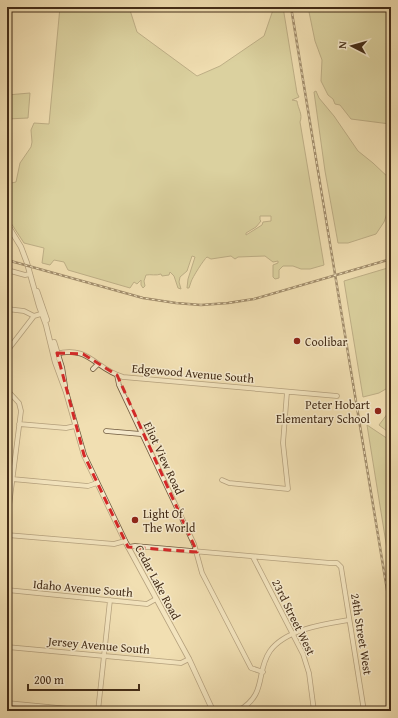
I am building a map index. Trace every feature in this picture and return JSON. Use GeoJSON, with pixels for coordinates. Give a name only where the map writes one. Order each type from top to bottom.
{"type":"FeatureCollection","features":[{"type":"Feature","properties":{"kind":"street"},"geometry":{"type":"LineString","coordinates":[[209,7],[218,9],[226,7]]}},
{"type":"Feature","properties":{"kind":"street","name":"Cedar Lake Road"},"geometry":{"type":"LineString","coordinates":[[7,224],[21,247],[33,282],[38,306],[43,313],[62,384],[66,392],[84,455],[128,547],[189,659],[213,711]]}},
{"type":"Feature","properties":{"kind":"street"},"geometry":{"type":"LineString","coordinates":[[7,270],[25,275],[30,274]]}},
{"type":"Feature","properties":{"kind":"street"},"geometry":{"type":"LineString","coordinates":[[7,309],[24,311],[34,316]]}},
{"type":"Feature","properties":{"kind":"street"},"geometry":{"type":"LineString","coordinates":[[7,351],[34,316],[43,313]]}},
{"type":"Feature","properties":{"kind":"street","name":"Edgewood Avenue South"},"geometry":{"type":"LineString","coordinates":[[55,354],[80,353],[123,377],[337,396]]}},
{"type":"Feature","properties":{"kind":"street"},"geometry":{"type":"LineString","coordinates":[[94,369],[98,364]]}},
{"type":"Feature","properties":{"kind":"street","name":"Eliot View Road"},"geometry":{"type":"LineString","coordinates":[[117,375],[119,385],[197,552],[202,573],[251,668],[263,672]]}},
{"type":"Feature","properties":{"kind":"street"},"geometry":{"type":"LineString","coordinates":[[7,390],[20,407],[7,522]]}},
{"type":"Feature","properties":{"kind":"street"},"geometry":{"type":"LineString","coordinates":[[222,480],[229,483],[288,489],[283,443],[287,392]]}},
{"type":"Feature","properties":{"kind":"street"},"geometry":{"type":"LineString","coordinates":[[19,424],[66,428],[75,426]]}},
{"type":"Feature","properties":{"kind":"street"},"geometry":{"type":"LineString","coordinates":[[106,431],[142,434]]}},
{"type":"Feature","properties":{"kind":"street"},"geometry":{"type":"LineString","coordinates":[[8,473],[12,477],[88,486],[97,483]]}},
{"type":"Feature","properties":{"kind":"street"},"geometry":{"type":"LineString","coordinates":[[7,535],[114,544],[125,541]]}},
{"type":"Feature","properties":{"kind":"street"},"geometry":{"type":"LineString","coordinates":[[128,547],[135,546],[253,557]]}},
{"type":"Feature","properties":{"kind":"street","name":"24th Street West"},"geometry":{"type":"LineString","coordinates":[[253,557],[330,564],[337,563],[341,567],[364,711]]}},
{"type":"Feature","properties":{"kind":"street","name":"23rd Street West"},"geometry":{"type":"LineString","coordinates":[[253,557],[293,634],[307,665],[314,711]]}},
{"type":"Feature","properties":{"kind":"street","name":"Idaho Avenue South"},"geometry":{"type":"LineString","coordinates":[[7,590],[148,604],[156,599]]}},
{"type":"Feature","properties":{"kind":"street"},"geometry":{"type":"LineString","coordinates":[[98,711],[110,600]]}},
{"type":"Feature","properties":{"kind":"street"},"geometry":{"type":"LineString","coordinates":[[238,711],[255,696],[258,690],[266,658],[270,651],[281,640],[311,627],[349,620]]}},
{"type":"Feature","properties":{"kind":"street","name":"Jersey Avenue South"},"geometry":{"type":"LineString","coordinates":[[7,647],[181,663],[189,659]]}},
{"type":"Feature","properties":{"kind":"street"},"geometry":{"type":"LineString","coordinates":[[7,703],[90,711]]}},
{"type":"Feature","properties":{"kind":"highlighted area"},"geometry":{"type":"Polygon","coordinates":[[[57,353],[83,354],[117,375],[197,552],[128,547],[84,455],[57,353]]]}},
{"type":"Feature","properties":{"kind":"green space"},"geometry":{"type":"Polygon","coordinates":[[[60,7],[129,7],[137,32],[197,76],[220,66],[264,36],[274,7],[283,7],[297,93],[299,97],[292,100],[297,101],[301,114],[300,122],[324,265],[310,269],[283,266],[279,270],[279,278],[275,279],[273,277],[273,265],[278,263],[278,261],[273,262],[265,256],[238,257],[235,259],[231,256],[211,259],[207,257],[196,273],[189,288],[187,288],[188,279],[195,257],[192,256],[187,271],[180,277],[179,282],[181,289],[178,288],[174,276],[170,272],[169,275],[162,276],[161,274],[146,275],[144,281],[145,286],[143,288],[141,285],[141,280],[137,284],[134,282],[130,288],[68,270],[64,262],[54,260],[50,265],[42,263],[44,248],[24,243],[7,217],[7,184],[16,182],[20,163],[31,147],[31,130],[34,123],[49,124],[60,7]],[[260,216],[261,221],[256,227],[246,233],[246,235],[262,225],[263,222],[271,221],[271,216],[260,216]]]}},
{"type":"Feature","properties":{"kind":"green space"},"geometry":{"type":"Polygon","coordinates":[[[308,7],[391,7],[390,124],[351,119],[340,105],[335,104],[333,99],[328,95],[321,81],[322,60],[315,41],[308,7]]]}},
{"type":"Feature","properties":{"kind":"green space"},"geometry":{"type":"Polygon","coordinates":[[[316,91],[319,98],[334,116],[358,151],[391,180],[391,202],[384,222],[376,234],[348,243],[338,243],[325,171],[314,92],[316,91]]]}},
{"type":"Feature","properties":{"kind":"green space"},"geometry":{"type":"Polygon","coordinates":[[[30,93],[28,118],[7,119],[7,95],[30,93]]]}},
{"type":"Feature","properties":{"kind":"green space"},"geometry":{"type":"Polygon","coordinates":[[[391,267],[391,386],[379,393],[363,397],[344,281],[391,267]]]}},
{"type":"Feature","properties":{"kind":"green space"},"geometry":{"type":"Polygon","coordinates":[[[391,409],[391,434],[379,425],[391,409]]]}},
{"type":"Feature","properties":{"kind":"green space"},"geometry":{"type":"Polygon","coordinates":[[[367,425],[391,441],[391,574],[367,425]]]}},
{"type":"Feature","properties":{"kind":"railway"},"geometry":{"type":"LineString","coordinates":[[291,7],[391,614]]}},
{"type":"Feature","properties":{"kind":"railway"},"geometry":{"type":"LineString","coordinates":[[7,260],[143,298],[201,305],[254,299],[391,259]]}},
{"type":"Feature","properties":{"kind":"place","name":"Coolibar"},"geometry":{"type":"Point","coordinates":[297,341]}},
{"type":"Feature","properties":{"kind":"place","name":"Peter Hobart Elementary School"},"geometry":{"type":"Point","coordinates":[378,411]}},
{"type":"Feature","properties":{"kind":"place","name":"Light Of The World"},"geometry":{"type":"Point","coordinates":[135,520]}}]}
